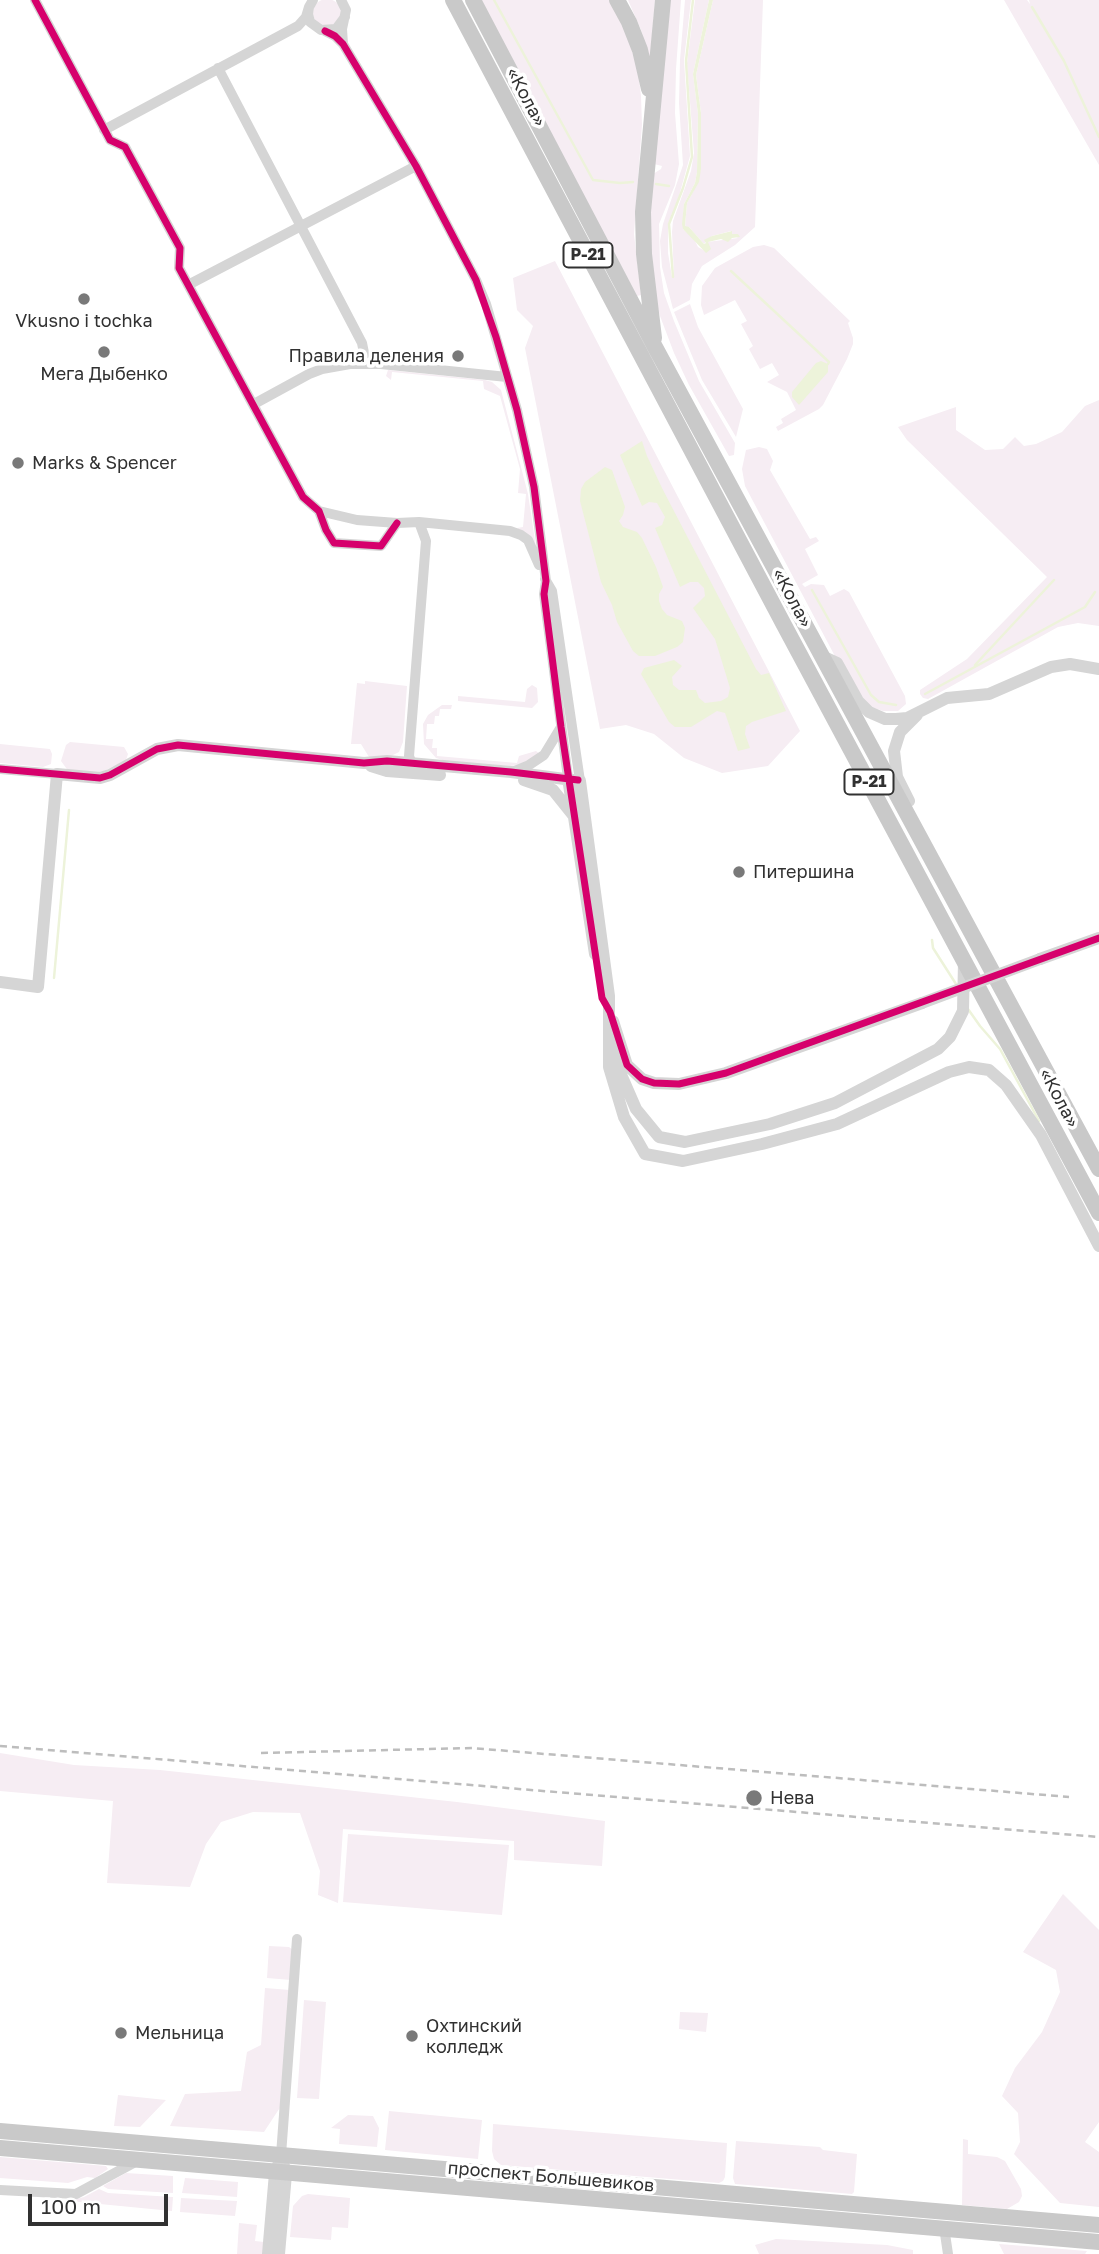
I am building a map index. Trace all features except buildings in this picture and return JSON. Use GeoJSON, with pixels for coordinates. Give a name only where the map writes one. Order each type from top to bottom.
{"type":"FeatureCollection","features":[{"type":"Feature","properties":{"kind":"main road"},"geometry":{"type":"LineString","coordinates":[[442,0],[491,73]]}},
{"type":"Feature","properties":{"kind":"main road","name":"«Кола»"},"geometry":{"type":"LineString","coordinates":[[453,0],[783,625],[1099,1213]]}},
{"type":"Feature","properties":{"kind":"main road","name":"«Кола»"},"geometry":{"type":"LineString","coordinates":[[472,0],[655,347],[1099,1168]]}},
{"type":"Feature","properties":{"kind":"main road"},"geometry":{"type":"LineString","coordinates":[[617,0],[640,50],[648,79],[648,165]]}},
{"type":"Feature","properties":{"kind":"main road"},"geometry":{"type":"LineString","coordinates":[[655,347],[644,254],[643,212],[663,0]]}},
{"type":"Feature","properties":{"kind":"main road","name":"проспект Большевиков"},"geometry":{"type":"LineString","coordinates":[[0,2132],[1099,2225]]}},
{"type":"Feature","properties":{"kind":"main road"},"geometry":{"type":"LineString","coordinates":[[48,2152],[50,2135]]}},
{"type":"Feature","properties":{"kind":"main road","name":"проспект Большевиков"},"geometry":{"type":"LineString","coordinates":[[0,2148],[1099,2242]]}},
{"type":"Feature","properties":{"kind":"street"},"geometry":{"type":"LineString","coordinates":[[35,0],[104,130],[110,139],[125,147],[180,248],[178,268],[303,497],[319,511],[357,520],[419,522],[510,531],[528,540],[533,549],[552,591],[575,783],[619,1070],[636,1109],[659,1137],[685,1142],[770,1124],[835,1102],[938,1049],[950,1037],[963,1011],[964,960]]}},
{"type":"Feature","properties":{"kind":"street"},"geometry":{"type":"LineString","coordinates":[[341,0],[346,10],[342,29],[343,44]]}},
{"type":"Feature","properties":{"kind":"street"},"geometry":{"type":"LineString","coordinates":[[104,130],[298,26],[306,17],[311,2]]}},
{"type":"Feature","properties":{"kind":"street"},"geometry":{"type":"LineString","coordinates":[[311,2],[310,22],[323,31],[336,29],[345,18]]}},
{"type":"Feature","properties":{"kind":"street"},"geometry":{"type":"LineString","coordinates":[[298,26],[323,31],[335,36],[343,44],[416,166],[486,304],[508,377],[534,487],[561,727],[575,783],[575,820],[602,998],[610,1012],[627,1065],[642,1079],[654,1083],[679,1084],[726,1073],[1099,938]]}},
{"type":"Feature","properties":{"kind":"street"},"geometry":{"type":"LineString","coordinates":[[218,68],[362,342],[366,363]]}},
{"type":"Feature","properties":{"kind":"street"},"geometry":{"type":"LineString","coordinates":[[188,285],[416,166]]}},
{"type":"Feature","properties":{"kind":"street"},"geometry":{"type":"LineString","coordinates":[[254,404],[322,369],[366,363],[508,377]]}},
{"type":"Feature","properties":{"kind":"street"},"geometry":{"type":"LineString","coordinates":[[319,511],[334,543],[381,546],[397,523]]}},
{"type":"Feature","properties":{"kind":"street"},"geometry":{"type":"LineString","coordinates":[[414,768],[410,745],[426,541],[419,522]]}},
{"type":"Feature","properties":{"kind":"street"},"geometry":{"type":"LineString","coordinates":[[824,657],[837,663],[858,701],[869,712],[885,719],[907,718],[947,698],[989,694],[1051,667],[1070,664],[1099,668]]}},
{"type":"Feature","properties":{"kind":"street"},"geometry":{"type":"LineString","coordinates":[[923,710],[900,732],[894,760],[897,777],[925,833],[925,845]]}},
{"type":"Feature","properties":{"kind":"street"},"geometry":{"type":"LineString","coordinates":[[511,772],[544,755],[561,727]]}},
{"type":"Feature","properties":{"kind":"street"},"geometry":{"type":"LineString","coordinates":[[0,769],[100,778],[158,749],[178,745],[364,763],[388,762],[414,768],[575,783]]}},
{"type":"Feature","properties":{"kind":"street"},"geometry":{"type":"LineString","coordinates":[[388,762],[401,755],[410,745]]}},
{"type":"Feature","properties":{"kind":"street"},"geometry":{"type":"LineString","coordinates":[[364,763],[387,771],[414,768],[511,772],[575,783]]}},
{"type":"Feature","properties":{"kind":"street"},"geometry":{"type":"LineString","coordinates":[[0,982],[38,987],[57,774]]}},
{"type":"Feature","properties":{"kind":"street"},"geometry":{"type":"LineString","coordinates":[[524,780],[552,790],[575,820]]}},
{"type":"Feature","properties":{"kind":"street"},"geometry":{"type":"LineString","coordinates":[[610,1012],[609,1067],[624,1117],[645,1154],[683,1161],[761,1144],[837,1124],[949,1072],[969,1067],[989,1070],[1006,1085],[1041,1135],[1099,1247]]}},
{"type":"Feature","properties":{"kind":"street"},"geometry":{"type":"LineString","coordinates":[[279,2254],[280,2173],[296,1939]]}},
{"type":"Feature","properties":{"kind":"street"},"geometry":{"type":"LineString","coordinates":[[0,2190],[69,2196],[137,2161]]}},
{"type":"Feature","properties":{"kind":"street"},"geometry":{"type":"LineString","coordinates":[[268,2254],[280,2173]]}},
{"type":"Feature","properties":{"kind":"street"},"geometry":{"type":"LineString","coordinates":[[945,2212],[944,2229],[948,2254]]}},
{"type":"Feature","properties":{"kind":"shaded area"},"geometry":{"type":"Polygon","coordinates":[[[327,-1],[337,3],[341,13],[337,23],[327,27],[317,23],[313,13],[317,3],[327,-1]]]}},
{"type":"Feature","properties":{"kind":"shaded area"},"geometry":{"type":"Polygon","coordinates":[[[479,0],[610,0],[624,25],[638,70],[641,96],[642,125],[634,234],[641,295],[637,296],[479,0]]]}},
{"type":"Feature","properties":{"kind":"shaded area"},"geometry":{"type":"Polygon","coordinates":[[[628,0],[655,0],[650,58],[641,30],[628,0]]]}},
{"type":"Feature","properties":{"kind":"shaded area"},"geometry":{"type":"Polygon","coordinates":[[[666,0],[681,0],[675,113],[679,164],[675,185],[659,224],[660,267],[664,293],[699,381],[735,443],[734,455],[729,456],[674,353],[652,284],[649,242],[653,174],[662,166],[654,164],[666,0]]]}},
{"type":"Feature","properties":{"kind":"shaded area"},"geometry":{"type":"Polygon","coordinates":[[[685,0],[691,0],[684,60],[690,156],[668,224],[668,253],[672,277],[673,221],[691,171],[694,153],[687,63],[695,0],[709,0],[693,74],[698,114],[697,172],[695,183],[684,204],[683,229],[693,237],[698,247],[707,252],[707,242],[738,238],[731,234],[731,231],[712,236],[704,244],[689,227],[685,227],[687,203],[701,169],[701,113],[696,75],[713,0],[763,0],[755,227],[735,245],[702,266],[692,284],[690,300],[673,309],[662,267],[660,241],[683,165],[679,103],[685,0]]]}},
{"type":"Feature","properties":{"kind":"shaded area"},"geometry":{"type":"Polygon","coordinates":[[[709,0],[713,0],[696,75],[701,113],[701,169],[699,182],[687,203],[685,226],[704,244],[704,240],[712,236],[732,231],[732,234],[738,234],[740,237],[732,238],[728,242],[721,239],[708,242],[711,249],[706,253],[683,229],[682,224],[684,204],[695,183],[697,172],[698,114],[693,74],[709,0]]]}},
{"type":"Feature","properties":{"kind":"shaded area"},"geometry":{"type":"Polygon","coordinates":[[[1004,0],[1027,0],[1030,4],[1029,0],[1099,0],[1099,165],[1004,0]]]}},
{"type":"Feature","properties":{"kind":"shaded area"},"geometry":{"type":"Polygon","coordinates":[[[764,245],[774,248],[850,321],[848,323],[853,338],[847,359],[823,405],[778,431],[776,427],[783,423],[781,419],[796,410],[787,392],[767,382],[779,375],[772,363],[760,369],[749,349],[753,346],[741,324],[747,321],[735,300],[704,315],[701,305],[702,286],[715,268],[753,247],[764,245]]]}},
{"type":"Feature","properties":{"kind":"shaded area"},"geometry":{"type":"Polygon","coordinates":[[[555,261],[800,731],[768,766],[722,773],[684,758],[654,734],[626,725],[600,729],[525,348],[533,326],[517,310],[513,278],[555,261]]]}},
{"type":"Feature","properties":{"kind":"shaded area"},"geometry":{"type":"Polygon","coordinates":[[[690,304],[698,327],[743,409],[736,437],[702,380],[674,312],[690,304]]]}},
{"type":"Feature","properties":{"kind":"shaded area"},"geometry":{"type":"Polygon","coordinates":[[[821,361],[828,364],[828,372],[799,405],[792,397],[792,392],[816,363],[821,361]]]}},
{"type":"Feature","properties":{"kind":"shaded area"},"geometry":{"type":"Polygon","coordinates":[[[388,370],[485,380],[501,390],[528,494],[536,547],[517,528],[523,527],[526,494],[518,493],[520,469],[500,396],[484,389],[483,381],[392,372],[391,380],[386,376],[388,370]]]}},
{"type":"Feature","properties":{"kind":"shaded area"},"geometry":{"type":"Polygon","coordinates":[[[1099,400],[1099,626],[1078,623],[1058,627],[928,699],[923,698],[920,690],[967,659],[1047,577],[907,440],[898,427],[956,407],[956,430],[985,450],[1003,449],[1015,437],[1024,446],[1036,444],[1062,432],[1085,406],[1099,400]]]}},
{"type":"Feature","properties":{"kind":"shaded area"},"geometry":{"type":"Polygon","coordinates":[[[642,441],[662,488],[756,669],[761,675],[769,673],[786,711],[746,726],[745,734],[750,748],[738,751],[725,713],[717,711],[691,727],[675,727],[669,722],[641,674],[644,668],[674,660],[682,666],[672,677],[673,685],[679,690],[696,690],[705,703],[721,701],[728,697],[730,688],[715,639],[693,608],[705,596],[704,588],[698,582],[690,582],[680,587],[655,528],[662,525],[665,517],[657,503],[649,502],[642,506],[620,455],[642,441]]]}},
{"type":"Feature","properties":{"kind":"shaded area"},"geometry":{"type":"Polygon","coordinates":[[[759,447],[767,449],[773,461],[770,470],[810,539],[816,537],[819,541],[805,549],[818,575],[802,584],[805,587],[811,584],[824,585],[830,596],[844,589],[849,592],[905,696],[906,704],[898,711],[883,711],[871,707],[847,679],[745,486],[742,469],[746,450],[759,447]]]}},
{"type":"Feature","properties":{"kind":"shaded area"},"geometry":{"type":"Polygon","coordinates":[[[605,467],[612,470],[625,507],[619,521],[623,527],[637,532],[642,538],[656,567],[663,587],[659,594],[662,609],[667,615],[682,621],[685,628],[683,642],[655,656],[639,656],[633,651],[617,622],[601,582],[580,501],[585,482],[605,467]]]}},
{"type":"Feature","properties":{"kind":"shaded area"},"geometry":{"type":"Polygon","coordinates":[[[365,681],[407,686],[403,742],[399,752],[389,757],[369,757],[361,744],[351,744],[357,683],[365,684],[365,681]]]}},
{"type":"Feature","properties":{"kind":"shaded area"},"geometry":{"type":"Polygon","coordinates":[[[532,685],[537,688],[538,702],[532,708],[458,701],[458,696],[525,702],[527,689],[532,685]]]}},
{"type":"Feature","properties":{"kind":"shaded area"},"geometry":{"type":"Polygon","coordinates":[[[442,705],[452,705],[451,709],[440,709],[434,724],[427,724],[426,739],[433,739],[432,748],[437,748],[437,756],[517,763],[519,756],[536,751],[540,754],[519,765],[510,766],[436,758],[424,744],[423,724],[428,715],[442,705]]]}},
{"type":"Feature","properties":{"kind":"shaded area"},"geometry":{"type":"Polygon","coordinates":[[[70,742],[124,747],[128,754],[126,760],[104,771],[69,772],[61,761],[66,745],[70,742]]]}},
{"type":"Feature","properties":{"kind":"shaded area"},"geometry":{"type":"Polygon","coordinates":[[[0,744],[50,749],[51,764],[43,767],[0,763],[0,744]]]}},
{"type":"Feature","properties":{"kind":"shaded area"},"geometry":{"type":"Polygon","coordinates":[[[0,1753],[74,1765],[160,1770],[605,1821],[602,1866],[514,1860],[514,1841],[343,1829],[338,1903],[318,1895],[320,1871],[300,1813],[253,1812],[221,1822],[206,1844],[190,1887],[107,1883],[113,1801],[0,1791],[0,1753]]]}},
{"type":"Feature","properties":{"kind":"shaded area"},"geometry":{"type":"Polygon","coordinates":[[[348,1834],[509,1845],[502,1915],[343,1902],[348,1834]]]}},
{"type":"Feature","properties":{"kind":"shaded area"},"geometry":{"type":"Polygon","coordinates":[[[1063,1894],[1099,1930],[1099,2122],[1085,2142],[1099,2152],[1099,2207],[1060,2203],[1014,2154],[1020,2142],[1018,2113],[1002,2096],[1015,2068],[1042,2032],[1060,1992],[1056,1970],[1023,1952],[1063,1894]]]}},
{"type":"Feature","properties":{"kind":"shaded area"},"geometry":{"type":"Polygon","coordinates":[[[269,1946],[289,1947],[293,1950],[291,1980],[267,1978],[269,1946]]]}},
{"type":"Feature","properties":{"kind":"shaded area"},"geometry":{"type":"Polygon","coordinates":[[[265,1988],[290,1990],[281,2106],[264,2132],[170,2126],[185,2094],[241,2091],[247,2052],[261,2045],[265,1988]]]}},
{"type":"Feature","properties":{"kind":"shaded area"},"geometry":{"type":"Polygon","coordinates":[[[304,2000],[326,2002],[319,2099],[297,2098],[304,2000]]]}},
{"type":"Feature","properties":{"kind":"shaded area"},"geometry":{"type":"Polygon","coordinates":[[[680,2012],[708,2013],[706,2032],[679,2029],[680,2012]]]}},
{"type":"Feature","properties":{"kind":"shaded area"},"geometry":{"type":"Polygon","coordinates":[[[118,2095],[166,2100],[140,2127],[114,2126],[118,2095]]]}},
{"type":"Feature","properties":{"kind":"shaded area"},"geometry":{"type":"Polygon","coordinates":[[[389,2111],[482,2120],[478,2159],[385,2150],[389,2111]]]}},
{"type":"Feature","properties":{"kind":"shaded area"},"geometry":{"type":"Polygon","coordinates":[[[348,2115],[373,2116],[379,2128],[377,2147],[339,2144],[340,2129],[331,2128],[348,2115]]]}},
{"type":"Feature","properties":{"kind":"shaded area"},"geometry":{"type":"Polygon","coordinates":[[[493,2124],[727,2143],[725,2177],[719,2183],[501,2165],[494,2159],[492,2151],[493,2124]]]}},
{"type":"Feature","properties":{"kind":"shaded area"},"geometry":{"type":"Polygon","coordinates":[[[963,2139],[968,2140],[968,2154],[997,2157],[1005,2161],[1021,2189],[1019,2202],[1007,2209],[962,2205],[963,2139]]]}},
{"type":"Feature","properties":{"kind":"shaded area"},"geometry":{"type":"Polygon","coordinates":[[[736,2141],[820,2147],[823,2150],[857,2154],[854,2192],[852,2194],[735,2184],[733,2178],[736,2141]]]}},
{"type":"Feature","properties":{"kind":"shaded area"},"geometry":{"type":"Polygon","coordinates":[[[0,2157],[106,2166],[108,2169],[95,2178],[87,2177],[68,2183],[0,2178],[0,2157]]]}},
{"type":"Feature","properties":{"kind":"shaded area"},"geometry":{"type":"Polygon","coordinates":[[[126,2173],[173,2176],[173,2193],[108,2189],[103,2186],[126,2173]]]}},
{"type":"Feature","properties":{"kind":"shaded area"},"geometry":{"type":"Polygon","coordinates":[[[185,2178],[238,2182],[237,2197],[182,2193],[185,2178]]]}},
{"type":"Feature","properties":{"kind":"shaded area"},"geometry":{"type":"Polygon","coordinates":[[[99,2189],[108,2193],[173,2197],[172,2211],[69,2201],[99,2189]]]}},
{"type":"Feature","properties":{"kind":"shaded area"},"geometry":{"type":"Polygon","coordinates":[[[308,2194],[350,2198],[348,2228],[332,2227],[331,2240],[290,2237],[293,2206],[302,2196],[308,2194]]]}},
{"type":"Feature","properties":{"kind":"shaded area"},"geometry":{"type":"Polygon","coordinates":[[[181,2198],[237,2201],[235,2216],[180,2212],[181,2198]]]}},
{"type":"Feature","properties":{"kind":"shaded area"},"geometry":{"type":"Polygon","coordinates":[[[239,2223],[257,2225],[255,2241],[264,2242],[263,2254],[237,2254],[239,2223]]]}},
{"type":"Feature","properties":{"kind":"shaded area"},"geometry":{"type":"Polygon","coordinates":[[[776,2239],[887,2245],[913,2250],[913,2254],[759,2254],[755,2245],[776,2239]]]}},
{"type":"Feature","properties":{"kind":"shaded area"},"geometry":{"type":"Polygon","coordinates":[[[999,2244],[1087,2251],[1085,2254],[1004,2254],[999,2244]]]}},
{"type":"Feature","properties":{"kind":"waterway"},"geometry":{"type":"LineString","coordinates":[[494,0],[593,180],[633,182]]}},
{"type":"Feature","properties":{"kind":"waterway"},"geometry":{"type":"LineString","coordinates":[[673,277],[669,224],[692,157],[686,61],[693,0]]}},
{"type":"Feature","properties":{"kind":"waterway"},"geometry":{"type":"LineString","coordinates":[[1032,7],[1064,61],[1099,137]]}},
{"type":"Feature","properties":{"kind":"waterway"},"geometry":{"type":"LineString","coordinates":[[656,184],[669,186]]}},
{"type":"Feature","properties":{"kind":"waterway"},"geometry":{"type":"LineString","coordinates":[[731,271],[829,362],[828,364]]}},
{"type":"Feature","properties":{"kind":"waterway"},"geometry":{"type":"LineString","coordinates":[[975,665],[1054,580]]}},
{"type":"Feature","properties":{"kind":"waterway"},"geometry":{"type":"LineString","coordinates":[[812,590],[871,695],[879,702],[896,705]]}},
{"type":"Feature","properties":{"kind":"waterway"},"geometry":{"type":"LineString","coordinates":[[925,694],[1085,607],[1095,592]]}},
{"type":"Feature","properties":{"kind":"waterway"},"geometry":{"type":"LineString","coordinates":[[54,978],[69,810]]}},
{"type":"Feature","properties":{"kind":"waterway"},"geometry":{"type":"LineString","coordinates":[[932,940],[933,948],[956,984]]}},
{"type":"Feature","properties":{"kind":"waterway"},"geometry":{"type":"LineString","coordinates":[[968,1009],[1000,1049],[1039,1121]]}},
{"type":"Feature","properties":{"kind":"railway"},"geometry":{"type":"LineString","coordinates":[[0,1746],[1099,1837]]}},
{"type":"Feature","properties":{"kind":"railway"},"geometry":{"type":"LineString","coordinates":[[261,1753],[472,1748],[1069,1797]]}},
{"type":"Feature","properties":{"kind":"cycle path"},"geometry":{"type":"LineString","coordinates":[[35,0],[110,140],[125,147],[180,248],[179,268],[303,497],[319,511],[334,543],[381,546],[397,523]]}},
{"type":"Feature","properties":{"kind":"cycle path"},"geometry":{"type":"LineString","coordinates":[[325,31],[343,44],[416,166],[476,280],[496,337],[517,410],[534,487],[561,727],[602,998],[610,1012],[627,1065],[642,1079],[654,1083],[679,1084],[726,1073],[1099,938]]}},
{"type":"Feature","properties":{"kind":"cycle path"},"geometry":{"type":"LineString","coordinates":[[0,769],[100,778],[157,749],[178,745],[364,763],[387,761],[578,780]]}},
{"type":"Feature","properties":{"kind":"place","name":"Vkusno i tochka"},"geometry":{"type":"Point","coordinates":[84,299]}},
{"type":"Feature","properties":{"kind":"place","name":"Мега Дыбенко"},"geometry":{"type":"Point","coordinates":[104,352]}},
{"type":"Feature","properties":{"kind":"place","name":"Правила деления"},"geometry":{"type":"Point","coordinates":[458,356]}},
{"type":"Feature","properties":{"kind":"place","name":"Marks & Spencer"},"geometry":{"type":"Point","coordinates":[18,463]}},
{"type":"Feature","properties":{"kind":"place","name":"Питершина"},"geometry":{"type":"Point","coordinates":[739,872]}},
{"type":"Feature","properties":{"kind":"place","name":"Нева"},"geometry":{"type":"Point","coordinates":[754,1798]}},
{"type":"Feature","properties":{"kind":"place","name":"Мельница"},"geometry":{"type":"Point","coordinates":[121,2033]}},
{"type":"Feature","properties":{"kind":"place","name":"Охтинский колледж"},"geometry":{"type":"Point","coordinates":[412,2036]}}]}
